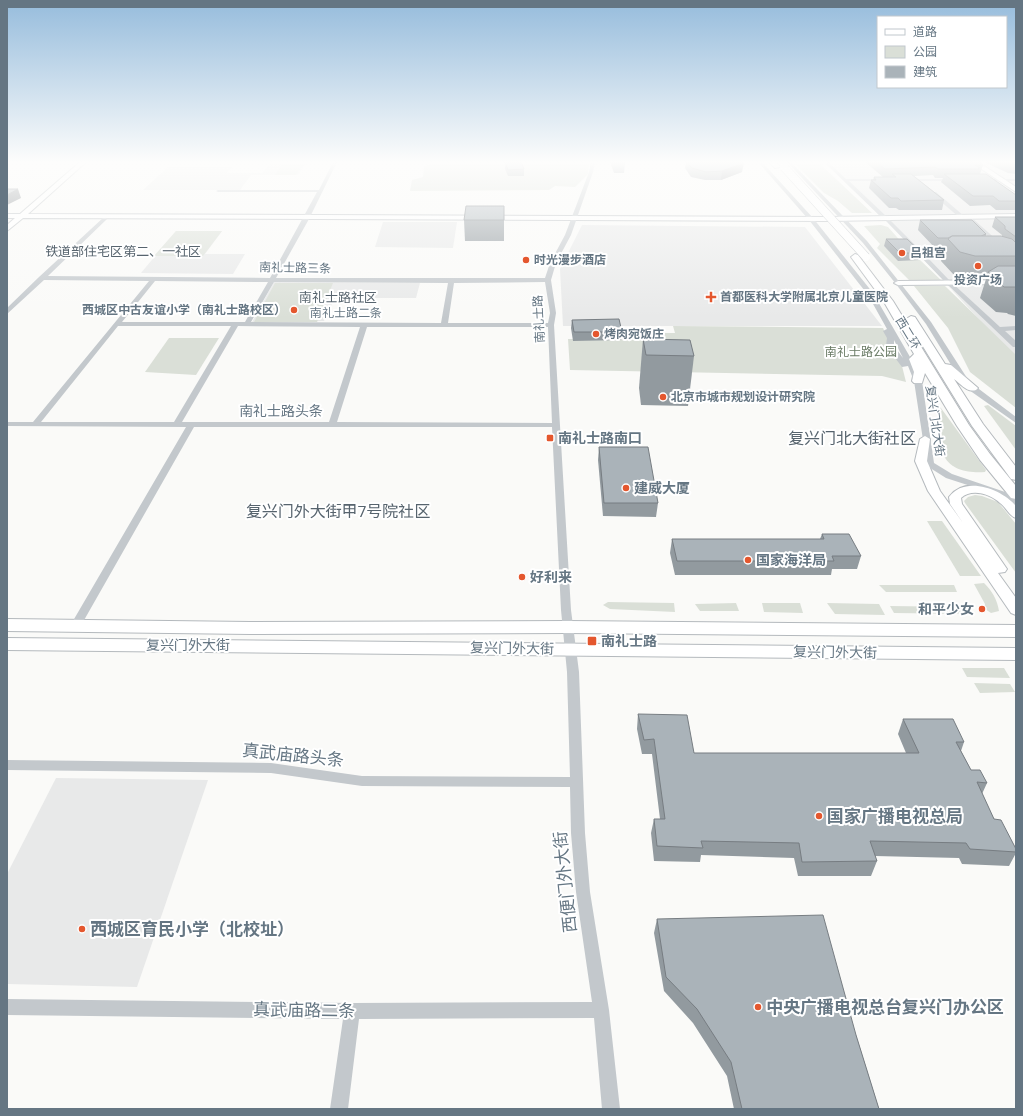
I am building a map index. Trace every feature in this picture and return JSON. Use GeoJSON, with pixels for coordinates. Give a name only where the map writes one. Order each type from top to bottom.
{"type":"FeatureCollection","features":[{"type":"Feature","properties":{"kind":"highway","name":"西二环"},"geometry":{"type":"LineString","coordinates":[[821,214],[861,257],[888,301],[1016,476]]}},
{"type":"Feature","properties":{"kind":"highway","name":"西二环"},"geometry":{"type":"LineString","coordinates":[[824,214],[904,307],[963,426],[985,457],[1016,495]]}},
{"type":"Feature","properties":{"kind":"highway"},"geometry":{"type":"LineString","coordinates":[[918,381],[920,372],[914,359],[926,354],[972,388]]}},
{"type":"Feature","properties":{"kind":"highway","name":"复兴门外大街"},"geometry":{"type":"LineString","coordinates":[[7,625],[243,628],[568,627],[1012,629]]}},
{"type":"Feature","properties":{"kind":"highway","name":"复兴门外大街"},"geometry":{"type":"LineString","coordinates":[[7,644],[1016,654]]}},
{"type":"Feature","properties":{"kind":"main road"},"geometry":{"type":"LineString","coordinates":[[13,218],[843,220],[1016,216]]}},
{"type":"Feature","properties":{"kind":"main road"},"geometry":{"type":"LineString","coordinates":[[13,218],[307,218]]}},
{"type":"Feature","properties":{"kind":"main road"},"geometry":{"type":"LineString","coordinates":[[7,229],[13,218]]}},
{"type":"Feature","properties":{"kind":"main road"},"geometry":{"type":"LineString","coordinates":[[887,219],[1016,220]]}},
{"type":"Feature","properties":{"kind":"main road"},"geometry":{"type":"LineString","coordinates":[[898,283],[1016,282]]}},
{"type":"Feature","properties":{"kind":"main road"},"geometry":{"type":"LineString","coordinates":[[925,439],[921,461],[928,481],[1016,610]]}},
{"type":"Feature","properties":{"kind":"main road"},"geometry":{"type":"LineString","coordinates":[[980,486],[1003,499],[1016,514]]}},
{"type":"Feature","properties":{"kind":"main road"},"geometry":{"type":"LineString","coordinates":[[999,496],[979,490],[969,490],[958,494],[955,500],[1016,594]]}},
{"type":"Feature","properties":{"kind":"street"},"geometry":{"type":"LineString","coordinates":[[247,324],[271,279],[309,214]]}},
{"type":"Feature","properties":{"kind":"street","name":"南礼士路"},"geometry":{"type":"LineString","coordinates":[[570,649],[556,425],[551,325],[553,314],[548,280],[553,263],[568,235],[575,214]]}},
{"type":"Feature","properties":{"kind":"street"},"geometry":{"type":"LineString","coordinates":[[807,214],[871,294],[885,322],[884,327],[890,338],[890,346],[918,381]]}},
{"type":"Feature","properties":{"kind":"street"},"geometry":{"type":"LineString","coordinates":[[822,214],[828,220]]}},
{"type":"Feature","properties":{"kind":"street"},"geometry":{"type":"LineString","coordinates":[[837,214],[865,242],[952,349],[958,362],[958,371],[972,388],[1016,421]]}},
{"type":"Feature","properties":{"kind":"street"},"geometry":{"type":"LineString","coordinates":[[882,214],[948,282],[1000,328],[1016,345]]}},
{"type":"Feature","properties":{"kind":"street"},"geometry":{"type":"LineString","coordinates":[[959,214],[962,217]]}},
{"type":"Feature","properties":{"kind":"street"},"geometry":{"type":"LineString","coordinates":[[7,312],[40,278],[104,219]]}},
{"type":"Feature","properties":{"kind":"street"},"geometry":{"type":"LineString","coordinates":[[972,220],[1013,255],[1016,260]]}},
{"type":"Feature","properties":{"kind":"street"},"geometry":{"type":"LineString","coordinates":[[923,255],[962,255]]}},
{"type":"Feature","properties":{"kind":"street"},"geometry":{"type":"LineString","coordinates":[[1002,255],[1013,255]]}},
{"type":"Feature","properties":{"kind":"street","name":"南礼士路三条"},"geometry":{"type":"LineString","coordinates":[[40,278],[451,281],[548,280]]}},
{"type":"Feature","properties":{"kind":"street"},"geometry":{"type":"LineString","coordinates":[[35,424],[154,278]]}},
{"type":"Feature","properties":{"kind":"street"},"geometry":{"type":"LineString","coordinates":[[444,324],[451,281]]}},
{"type":"Feature","properties":{"kind":"street","name":"南礼士路二条"},"geometry":{"type":"LineString","coordinates":[[117,324],[551,325]]}},
{"type":"Feature","properties":{"kind":"street"},"geometry":{"type":"LineString","coordinates":[[176,425],[236,324]]}},
{"type":"Feature","properties":{"kind":"street"},"geometry":{"type":"LineString","coordinates":[[332,424],[364,324]]}},
{"type":"Feature","properties":{"kind":"street"},"geometry":{"type":"LineString","coordinates":[[1000,328],[1016,328]]}},
{"type":"Feature","properties":{"kind":"street","name":"复兴门北大街"},"geometry":{"type":"LineString","coordinates":[[918,381],[925,439],[930,464],[936,471],[951,478],[1001,493],[1016,502]]}},
{"type":"Feature","properties":{"kind":"street","name":"南礼士路头条"},"geometry":{"type":"LineString","coordinates":[[7,424],[556,425]]}},
{"type":"Feature","properties":{"kind":"street"},"geometry":{"type":"LineString","coordinates":[[75,626],[191,425]]}},
{"type":"Feature","properties":{"kind":"street","name":"西便门外大街"},"geometry":{"type":"LineString","coordinates":[[570,649],[573,672],[575,782],[583,892],[601,1010],[611,1109]]}},
{"type":"Feature","properties":{"kind":"street","name":"真武庙路头条"},"geometry":{"type":"LineString","coordinates":[[7,766],[271,768],[362,781],[575,782]]}},
{"type":"Feature","properties":{"kind":"street","name":"真武庙路二条"},"geometry":{"type":"LineString","coordinates":[[7,1007],[352,1011],[601,1010]]}},
{"type":"Feature","properties":{"kind":"street"},"geometry":{"type":"LineString","coordinates":[[339,1109],[352,1011]]}},
{"type":"Feature","properties":{"kind":"shaded area"},"geometry":{"type":"Polygon","coordinates":[[[881,214],[1016,214],[1016,360],[881,214]]]}},
{"type":"Feature","properties":{"kind":"shaded area"},"geometry":{"type":"Polygon","coordinates":[[[383,222],[457,222],[453,248],[375,247],[383,222]]]}},
{"type":"Feature","properties":{"kind":"shaded area","name":"首都医科大学附属北京儿童医院"},"geometry":{"type":"Polygon","coordinates":[[[582,225],[805,227],[882,326],[563,326],[560,269],[582,225]]]}},
{"type":"Feature","properties":{"kind":"shaded area"},"geometry":{"type":"Polygon","coordinates":[[[176,231],[222,231],[205,254],[245,254],[233,274],[141,273],[176,231]]]}},
{"type":"Feature","properties":{"kind":"shaded area","name":"西城区中古友谊小学（南礼士路校区）"},"geometry":{"type":"Polygon","coordinates":[[[274,282],[420,283],[416,298],[335,298],[324,321],[252,322],[274,282]]]}},
{"type":"Feature","properties":{"kind":"shaded area","name":"西城区育民小学（北校址）"},"geometry":{"type":"Polygon","coordinates":[[[56,778],[208,780],[137,987],[7,984],[7,874],[56,778]]]}},
{"type":"Feature","properties":{"kind":"green space"},"geometry":{"type":"Polygon","coordinates":[[[881,225],[888,227],[905,246],[884,246],[898,260],[920,260],[942,281],[910,281],[877,248],[880,244],[864,226],[881,225]]]}},
{"type":"Feature","properties":{"kind":"green space"},"geometry":{"type":"Polygon","coordinates":[[[176,231],[222,231],[203,256],[154,256],[176,231]]]}},
{"type":"Feature","properties":{"kind":"green space"},"geometry":{"type":"Polygon","coordinates":[[[275,283],[333,283],[317,322],[254,322],[275,283]]]}},
{"type":"Feature","properties":{"kind":"green space"},"geometry":{"type":"Polygon","coordinates":[[[914,286],[945,286],[1016,355],[1016,408],[970,372],[948,328],[914,286]]]}},
{"type":"Feature","properties":{"kind":"green space","name":"南礼士路公园"},"geometry":{"type":"Polygon","coordinates":[[[673,326],[883,328],[888,339],[887,344],[891,353],[902,366],[906,382],[882,376],[570,370],[568,339],[623,339],[623,333],[675,333],[673,326]]]}},
{"type":"Feature","properties":{"kind":"green space"},"geometry":{"type":"Polygon","coordinates":[[[169,338],[219,338],[196,375],[145,372],[169,338]]]}},
{"type":"Feature","properties":{"kind":"green space"},"geometry":{"type":"Polygon","coordinates":[[[938,404],[986,470],[985,472],[962,470],[956,468],[947,461],[944,456],[938,404]]]}},
{"type":"Feature","properties":{"kind":"green space"},"geometry":{"type":"Polygon","coordinates":[[[988,405],[1016,426],[1016,450],[984,406],[988,405]]]}},
{"type":"Feature","properties":{"kind":"green space"},"geometry":{"type":"Polygon","coordinates":[[[975,495],[998,502],[1016,524],[1016,573],[965,503],[964,501],[968,497],[975,495]]]}},
{"type":"Feature","properties":{"kind":"green space"},"geometry":{"type":"Polygon","coordinates":[[[927,521],[942,521],[981,576],[960,576],[927,521]]]}},
{"type":"Feature","properties":{"kind":"green space"},"geometry":{"type":"Polygon","coordinates":[[[984,583],[994,596],[999,611],[991,613],[985,609],[985,604],[974,584],[984,583]]]}},
{"type":"Feature","properties":{"kind":"green space"},"geometry":{"type":"Polygon","coordinates":[[[879,585],[954,585],[957,592],[886,592],[879,585]]]}},
{"type":"Feature","properties":{"kind":"green space"},"geometry":{"type":"Polygon","coordinates":[[[608,602],[674,603],[675,612],[610,609],[603,605],[608,602]]]}},
{"type":"Feature","properties":{"kind":"green space"},"geometry":{"type":"Polygon","coordinates":[[[736,603],[739,611],[700,611],[695,604],[736,603]]]}},
{"type":"Feature","properties":{"kind":"green space"},"geometry":{"type":"Polygon","coordinates":[[[762,603],[800,603],[803,613],[764,612],[762,603]]]}},
{"type":"Feature","properties":{"kind":"green space"},"geometry":{"type":"Polygon","coordinates":[[[827,603],[879,604],[885,615],[835,614],[827,603]]]}},
{"type":"Feature","properties":{"kind":"green space"},"geometry":{"type":"Polygon","coordinates":[[[890,606],[967,607],[970,614],[894,613],[890,606]]]}},
{"type":"Feature","properties":{"kind":"green space"},"geometry":{"type":"Polygon","coordinates":[[[962,668],[1004,668],[1010,678],[967,677],[962,668]]]}},
{"type":"Feature","properties":{"kind":"green space"},"geometry":{"type":"Polygon","coordinates":[[[974,683],[1010,684],[1015,692],[980,693],[974,683]]]}},
{"type":"Feature","properties":{"kind":"building"},"geometry":{"type":"Polygon","coordinates":[[[465,214],[504,214],[504,220],[464,220],[465,214]]]}},
{"type":"Feature","properties":{"kind":"building"},"geometry":{"type":"Polygon","coordinates":[[[995,217],[1016,217],[1016,237],[1005,229],[1005,226],[995,217]]]}},
{"type":"Feature","properties":{"kind":"building"},"geometry":{"type":"Polygon","coordinates":[[[920,220],[972,220],[986,234],[981,236],[952,236],[948,238],[938,238],[920,220]]]}},
{"type":"Feature","properties":{"kind":"building"},"geometry":{"type":"Polygon","coordinates":[[[952,236],[1001,236],[1012,239],[1016,243],[1016,256],[975,256],[960,252],[948,239],[952,236]]]}},
{"type":"Feature","properties":{"kind":"building"},"geometry":{"type":"Polygon","coordinates":[[[886,239],[907,239],[922,253],[900,253],[886,239]]]}},
{"type":"Feature","properties":{"kind":"building"},"geometry":{"type":"Polygon","coordinates":[[[998,266],[1016,266],[1016,287],[1004,287],[988,272],[998,266]]]}},
{"type":"Feature","properties":{"kind":"building"},"geometry":{"type":"Polygon","coordinates":[[[619,319],[622,332],[574,332],[572,320],[619,319]]]}},
{"type":"Feature","properties":{"kind":"building"},"geometry":{"type":"Polygon","coordinates":[[[643,339],[690,340],[694,356],[646,355],[643,339]]]}},
{"type":"Feature","properties":{"kind":"building","name":"建威大厦"},"geometry":{"type":"Polygon","coordinates":[[[599,447],[648,447],[658,503],[604,503],[599,447]]]}},
{"type":"Feature","properties":{"kind":"building"},"geometry":{"type":"Polygon","coordinates":[[[822,534],[849,534],[861,556],[832,556],[834,561],[677,561],[672,539],[824,539],[822,534]]]}},
{"type":"Feature","properties":{"kind":"building","name":"国家广播电视总局"},"geometry":{"type":"Polygon","coordinates":[[[638,714],[687,715],[694,753],[919,753],[903,719],[953,719],[964,742],[956,742],[971,770],[980,770],[987,783],[977,782],[994,819],[1001,820],[1016,849],[1016,852],[970,849],[966,843],[870,841],[877,861],[802,862],[799,843],[701,841],[703,848],[657,846],[654,819],[665,819],[654,739],[644,740],[638,714]]]}},
{"type":"Feature","properties":{"kind":"building","name":"中央广播电视总台复兴门办公区"},"geometry":{"type":"Polygon","coordinates":[[[823,915],[856,1035],[879,1109],[742,1109],[731,1062],[697,1009],[666,977],[657,919],[823,915]]]}},
{"type":"Feature","properties":{"kind":"place","name":"吕祖宫"},"geometry":{"type":"Point","coordinates":[902,253]}},
{"type":"Feature","properties":{"kind":"place","name":"时光漫步酒店"},"geometry":{"type":"Point","coordinates":[526,260]}},
{"type":"Feature","properties":{"kind":"place","name":"投资广场"},"geometry":{"type":"Point","coordinates":[978,266]}},
{"type":"Feature","properties":{"kind":"place","name":"首都医科大学附属北京儿童医院"},"geometry":{"type":"Point","coordinates":[711,297]}},
{"type":"Feature","properties":{"kind":"place","name":"西城区中古友谊小学（南礼士路校区）"},"geometry":{"type":"Point","coordinates":[294,310]}},
{"type":"Feature","properties":{"kind":"place","name":"烤肉宛饭庄"},"geometry":{"type":"Point","coordinates":[596,334]}},
{"type":"Feature","properties":{"kind":"place","name":"北京市城市规划设计研究院"},"geometry":{"type":"Point","coordinates":[663,397]}},
{"type":"Feature","properties":{"kind":"place","name":"南礼士路南口"},"geometry":{"type":"Point","coordinates":[550,438]}},
{"type":"Feature","properties":{"kind":"place","name":"建威大厦"},"geometry":{"type":"Point","coordinates":[626,488]}},
{"type":"Feature","properties":{"kind":"place","name":"国家海洋局"},"geometry":{"type":"Point","coordinates":[748,560]}},
{"type":"Feature","properties":{"kind":"place","name":"好利来"},"geometry":{"type":"Point","coordinates":[522,577]}},
{"type":"Feature","properties":{"kind":"place","name":"和平少女"},"geometry":{"type":"Point","coordinates":[982,609]}},
{"type":"Feature","properties":{"kind":"place","name":"南礼士路"},"geometry":{"type":"Point","coordinates":[592,641]}},
{"type":"Feature","properties":{"kind":"place","name":"国家广播电视总局"},"geometry":{"type":"Point","coordinates":[819,816]}},
{"type":"Feature","properties":{"kind":"place","name":"西城区育民小学（北校址）"},"geometry":{"type":"Point","coordinates":[82,929]}},
{"type":"Feature","properties":{"kind":"place","name":"中央广播电视总台复兴门办公区"},"geometry":{"type":"Point","coordinates":[758,1007]}},
{"type":"Feature","properties":{"kind":"district","name":"铁道部住宅区第二、一社区"},"geometry":{"type":"Point","coordinates":[123,251]}},
{"type":"Feature","properties":{"kind":"district","name":"南礼士路社区"},"geometry":{"type":"Point","coordinates":[338,297]}},
{"type":"Feature","properties":{"kind":"district","name":"复兴门北大街社区"},"geometry":{"type":"Point","coordinates":[852,438]}},
{"type":"Feature","properties":{"kind":"district","name":"复兴门外大街甲7号院社区"},"geometry":{"type":"Point","coordinates":[338,511]}}]}
